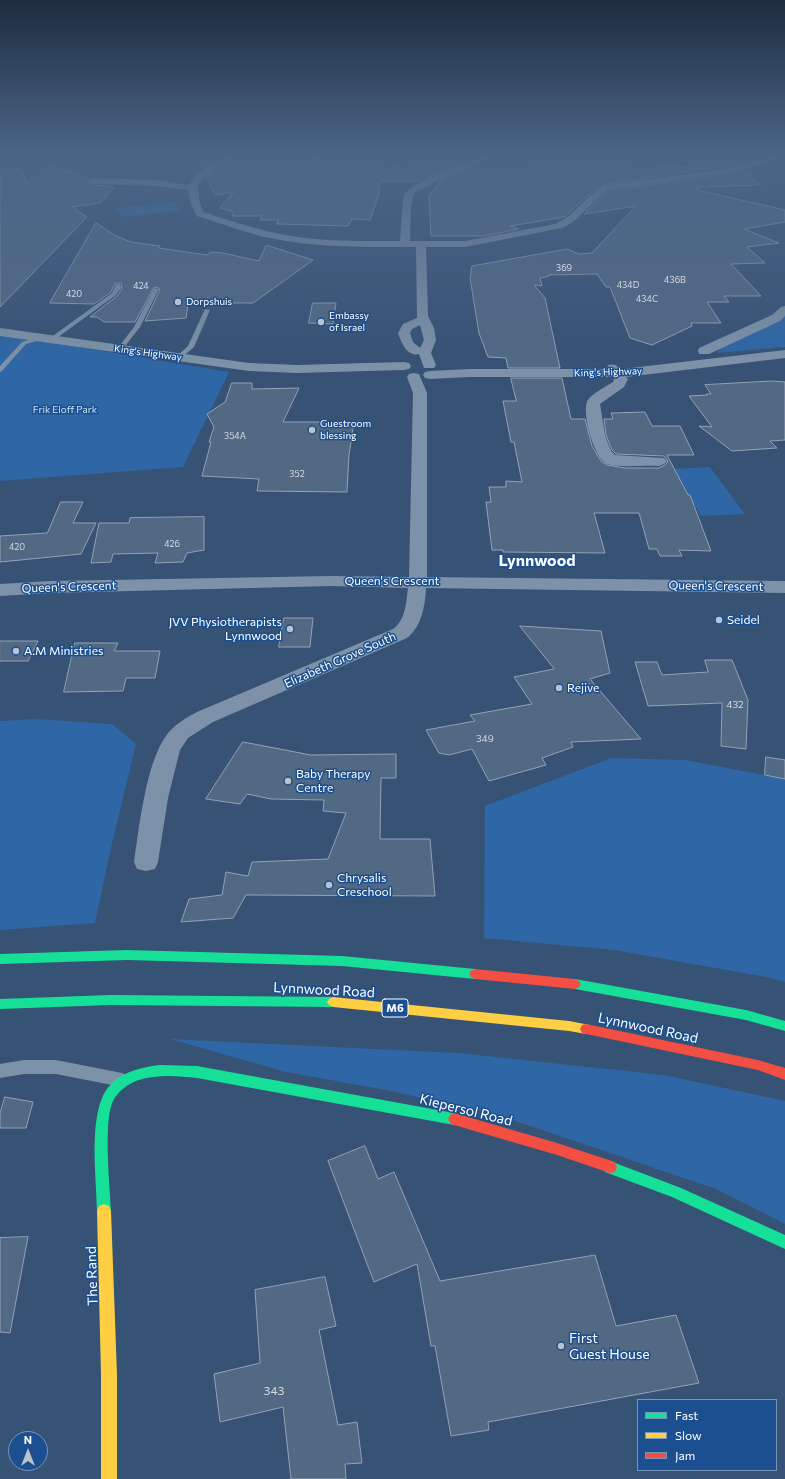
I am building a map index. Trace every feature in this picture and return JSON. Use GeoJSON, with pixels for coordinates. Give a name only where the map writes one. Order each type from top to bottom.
{"type":"FeatureCollection","features":[{"type":"Feature","properties":{"kind":"main road"},"geometry":{"type":"LineString","coordinates":[[0,959],[127,955],[342,960],[572,983],[746,1015],[785,1026]]}},
{"type":"Feature","properties":{"kind":"main road","name":"Lynnwood Road"},"geometry":{"type":"LineString","coordinates":[[0,1004],[110,1000],[337,1002],[569,1026],[758,1065],[785,1074]]}},
{"type":"Feature","properties":{"kind":"main road","name":"Kiepersol Road"},"geometry":{"type":"LineString","coordinates":[[126,1080],[140,1073],[155,1070],[174,1069],[311,1091],[444,1116],[557,1149],[631,1174],[705,1205],[785,1242]]}},
{"type":"Feature","properties":{"kind":"main road","name":"The Rand"},"geometry":{"type":"LineString","coordinates":[[109,1479],[109,1376],[102,1132],[109,1097],[117,1087],[126,1080]]}},
{"type":"Feature","properties":{"kind":"street"},"geometry":{"type":"LineString","coordinates":[[234,224],[264,233],[314,242],[405,245],[448,245],[478,242],[562,224]]}},
{"type":"Feature","properties":{"kind":"street"},"geometry":{"type":"LineString","coordinates":[[405,245],[407,224]]}},
{"type":"Feature","properties":{"kind":"street"},"geometry":{"type":"LineString","coordinates":[[408,370],[416,351],[416,329],[420,319],[422,245]]}},
{"type":"Feature","properties":{"kind":"street"},"geometry":{"type":"LineString","coordinates":[[704,350],[776,318],[785,310]]}},
{"type":"Feature","properties":{"kind":"street"},"geometry":{"type":"LineString","coordinates":[[420,319],[429,330],[430,340],[425,353],[430,371]]}},
{"type":"Feature","properties":{"kind":"street","name":"King's Highway"},"geometry":{"type":"LineString","coordinates":[[0,332],[248,367],[297,369],[469,372],[615,371],[785,354]]}},
{"type":"Feature","properties":{"kind":"street","name":"King's Highway"},"geometry":{"type":"LineString","coordinates":[[615,371],[785,351]]}},
{"type":"Feature","properties":{"kind":"street","name":"Elizabeth Grove South"},"geometry":{"type":"LineString","coordinates":[[408,370],[420,393]]}},
{"type":"Feature","properties":{"kind":"street","name":"Elizabeth Grove South"},"geometry":{"type":"LineString","coordinates":[[146,862],[155,800],[167,756],[175,740],[190,726],[200,720],[372,647],[400,633],[408,624],[414,610],[418,581],[420,393],[430,371]]}},
{"type":"Feature","properties":{"kind":"street"},"geometry":{"type":"LineString","coordinates":[[615,371],[621,379],[619,384],[594,401],[593,404],[599,438],[606,457],[611,460],[659,461]]}},
{"type":"Feature","properties":{"kind":"street","name":"Queen's Crescent"},"geometry":{"type":"LineString","coordinates":[[0,590],[107,585],[323,581],[418,581],[785,587]]}},
{"type":"Feature","properties":{"kind":"lane"},"geometry":{"type":"LineString","coordinates":[[0,370],[24,343],[47,339],[114,294],[118,288],[118,284]]}},
{"type":"Feature","properties":{"kind":"lane"},"geometry":{"type":"LineString","coordinates":[[120,349],[137,327],[156,289]]}},
{"type":"Feature","properties":{"kind":"lane"},"geometry":{"type":"LineString","coordinates":[[178,358],[191,347],[207,310]]}},
{"type":"Feature","properties":{"kind":"lane"},"geometry":{"type":"LineString","coordinates":[[0,1071],[24,1067],[56,1067],[126,1080]]}},
{"type":"Feature","properties":{"kind":"green space"},"geometry":{"type":"Polygon","coordinates":[[[785,314],[785,347],[717,353],[719,349],[785,314]]]}},
{"type":"Feature","properties":{"kind":"green space","name":"Frik Eloff Park"},"geometry":{"type":"Polygon","coordinates":[[[0,334],[229,372],[183,467],[0,481],[0,334]]]}},
{"type":"Feature","properties":{"kind":"green space"},"geometry":{"type":"Polygon","coordinates":[[[710,467],[745,514],[701,516],[672,469],[710,467]]]}},
{"type":"Feature","properties":{"kind":"green space"},"geometry":{"type":"Polygon","coordinates":[[[35,719],[112,724],[136,744],[113,839],[95,923],[0,930],[0,721],[35,719]]]}},
{"type":"Feature","properties":{"kind":"green space"},"geometry":{"type":"Polygon","coordinates":[[[611,758],[685,760],[785,779],[785,982],[766,977],[614,950],[484,938],[485,806],[611,758]]]}},
{"type":"Feature","properties":{"kind":"green space"},"geometry":{"type":"Polygon","coordinates":[[[170,1039],[458,1053],[664,1075],[785,1101],[785,1224],[716,1189],[498,1115],[386,1090],[286,1072],[170,1039]]]}},
{"type":"Feature","properties":{"kind":"building"},"geometry":{"type":"Polygon","coordinates":[[[0,224],[80,224],[0,307],[0,224]]]}},
{"type":"Feature","properties":{"kind":"building"},"geometry":{"type":"Polygon","coordinates":[[[95,224],[116,236],[131,242],[160,246],[159,248],[207,255],[211,252],[223,253],[259,261],[266,245],[313,260],[253,303],[188,304],[186,318],[145,321],[160,290],[159,288],[154,287],[135,322],[104,322],[97,317],[90,317],[117,296],[122,289],[121,283],[115,283],[111,292],[94,304],[50,303],[95,224]]]}},
{"type":"Feature","properties":{"kind":"building"},"geometry":{"type":"Polygon","coordinates":[[[278,224],[349,224],[348,226],[278,224]]]}},
{"type":"Feature","properties":{"kind":"building"},"geometry":{"type":"Polygon","coordinates":[[[430,224],[522,224],[510,226],[519,229],[484,236],[431,236],[430,224]]]}},
{"type":"Feature","properties":{"kind":"building"},"geometry":{"type":"Polygon","coordinates":[[[619,224],[773,224],[744,229],[779,243],[747,247],[765,263],[731,264],[761,296],[724,296],[729,302],[707,302],[721,323],[691,323],[692,326],[652,345],[630,338],[610,287],[606,287],[597,274],[548,275],[549,276],[540,278],[542,286],[534,285],[545,298],[560,368],[508,368],[506,358],[488,357],[479,333],[470,278],[472,266],[567,249],[579,254],[592,253],[619,224]]]}},
{"type":"Feature","properties":{"kind":"building"},"geometry":{"type":"Polygon","coordinates":[[[313,303],[336,303],[333,324],[309,323],[313,303]]]}},
{"type":"Feature","properties":{"kind":"building"},"geometry":{"type":"Polygon","coordinates":[[[511,378],[562,378],[571,419],[585,419],[592,446],[601,461],[607,465],[625,468],[659,468],[665,465],[668,461],[664,456],[616,454],[612,450],[606,435],[604,419],[613,419],[611,413],[645,412],[652,426],[680,426],[694,455],[667,455],[688,495],[690,495],[711,551],[679,550],[682,556],[660,556],[657,549],[649,549],[639,513],[594,513],[605,553],[503,552],[503,550],[492,550],[486,502],[491,502],[489,487],[506,487],[506,481],[522,482],[514,442],[511,442],[503,401],[516,401],[511,378]]]}},
{"type":"Feature","properties":{"kind":"building"},"geometry":{"type":"Polygon","coordinates":[[[772,381],[785,382],[785,440],[770,441],[777,448],[732,451],[699,426],[712,427],[689,396],[711,394],[705,385],[772,381]]]}},
{"type":"Feature","properties":{"kind":"building"},"geometry":{"type":"Polygon","coordinates":[[[232,383],[252,383],[252,389],[299,388],[283,422],[354,422],[349,455],[347,492],[257,491],[259,479],[202,476],[211,442],[209,442],[214,427],[207,414],[225,402],[232,383]]]}},
{"type":"Feature","properties":{"kind":"building"},"geometry":{"type":"Polygon","coordinates":[[[61,502],[83,502],[73,523],[96,523],[81,554],[0,562],[0,536],[47,533],[61,502]]]}},
{"type":"Feature","properties":{"kind":"building"},"geometry":{"type":"Polygon","coordinates":[[[204,517],[204,550],[187,553],[183,562],[155,563],[158,553],[113,554],[111,562],[91,563],[99,523],[129,523],[130,518],[204,517]]]}},
{"type":"Feature","properties":{"kind":"building","name":"JVV Physiotherapists Lynnwood"},"geometry":{"type":"Polygon","coordinates":[[[284,618],[313,618],[310,647],[279,647],[284,618]]]}},
{"type":"Feature","properties":{"kind":"building"},"geometry":{"type":"Polygon","coordinates":[[[520,626],[601,631],[610,673],[590,679],[641,739],[571,742],[573,747],[542,758],[546,765],[489,781],[472,749],[449,755],[439,753],[426,730],[475,721],[470,715],[532,704],[514,677],[554,669],[520,626]]]}},
{"type":"Feature","properties":{"kind":"building","name":"A.M Ministries"},"geometry":{"type":"Polygon","coordinates":[[[0,641],[38,641],[28,661],[0,661],[0,641]]]}},
{"type":"Feature","properties":{"kind":"building"},"geometry":{"type":"Polygon","coordinates":[[[75,643],[118,643],[114,651],[160,651],[155,678],[126,678],[123,691],[64,692],[75,643]]]}},
{"type":"Feature","properties":{"kind":"building"},"geometry":{"type":"Polygon","coordinates":[[[705,660],[732,660],[748,700],[746,749],[721,746],[722,703],[648,706],[635,662],[657,662],[662,675],[708,672],[705,660]]]}},
{"type":"Feature","properties":{"kind":"building"},"geometry":{"type":"Polygon","coordinates":[[[243,742],[311,755],[396,754],[396,778],[381,778],[380,839],[430,839],[435,896],[246,895],[233,918],[181,922],[189,899],[222,895],[226,872],[248,876],[252,862],[328,859],[346,813],[323,811],[324,800],[271,799],[247,794],[240,804],[206,799],[243,742]]]}},
{"type":"Feature","properties":{"kind":"building"},"geometry":{"type":"Polygon","coordinates":[[[766,757],[785,760],[785,779],[765,775],[766,757]]]}},
{"type":"Feature","properties":{"kind":"building"},"geometry":{"type":"Polygon","coordinates":[[[5,1097],[33,1102],[26,1128],[0,1128],[0,1114],[5,1097]]]}},
{"type":"Feature","properties":{"kind":"building","name":"First Guest House"},"geometry":{"type":"Polygon","coordinates":[[[365,1146],[378,1179],[394,1172],[440,1281],[595,1255],[616,1326],[676,1315],[699,1383],[488,1422],[489,1430],[451,1436],[435,1346],[431,1346],[417,1264],[374,1282],[328,1161],[365,1146]]]}},
{"type":"Feature","properties":{"kind":"building"},"geometry":{"type":"Polygon","coordinates":[[[28,1237],[10,1333],[0,1332],[0,1238],[28,1237]]]}},
{"type":"Feature","properties":{"kind":"building"},"geometry":{"type":"Polygon","coordinates":[[[325,1277],[336,1326],[319,1330],[338,1425],[357,1422],[362,1463],[345,1464],[346,1479],[291,1479],[283,1407],[220,1422],[214,1374],[260,1363],[255,1290],[325,1277]]]}},
{"type":"Feature","properties":{"kind":"traffic: fast"},"geometry":{"type":"LineString","coordinates":[[0,959],[127,955],[342,961],[475,974]]}},
{"type":"Feature","properties":{"kind":"traffic: fast"},"geometry":{"type":"LineString","coordinates":[[575,984],[746,1015],[785,1026]]}},
{"type":"Feature","properties":{"kind":"traffic: fast"},"geometry":{"type":"LineString","coordinates":[[0,1004],[110,1000],[333,1002]]}},
{"type":"Feature","properties":{"kind":"traffic: fast"},"geometry":{"type":"LineString","coordinates":[[104,1211],[102,1136],[105,1108],[108,1098],[115,1088],[125,1080],[136,1075],[148,1072],[173,1070],[197,1072],[454,1119]]}},
{"type":"Feature","properties":{"kind":"traffic: fast"},"geometry":{"type":"LineString","coordinates":[[610,1167],[676,1192],[785,1242]]}},
{"type":"Feature","properties":{"kind":"traffic: slow"},"geometry":{"type":"LineString","coordinates":[[333,1002],[586,1029]]}},
{"type":"Feature","properties":{"kind":"traffic: slow"},"geometry":{"type":"LineString","coordinates":[[104,1211],[109,1375],[109,1479]]}},
{"type":"Feature","properties":{"kind":"traffic: jam"},"geometry":{"type":"LineString","coordinates":[[475,974],[575,984]]}},
{"type":"Feature","properties":{"kind":"traffic: jam"},"geometry":{"type":"LineString","coordinates":[[586,1029],[758,1065],[785,1074]]}},
{"type":"Feature","properties":{"kind":"traffic: jam"},"geometry":{"type":"LineString","coordinates":[[454,1119],[557,1149],[610,1167]]}},
{"type":"Feature","properties":{"kind":"place","name":"Dorpshuis"},"geometry":{"type":"Point","coordinates":[178,302]}},
{"type":"Feature","properties":{"kind":"place","name":"Embassy of Israel"},"geometry":{"type":"Point","coordinates":[321,322]}},
{"type":"Feature","properties":{"kind":"place","name":"Guestroom blessing"},"geometry":{"type":"Point","coordinates":[312,430]}},
{"type":"Feature","properties":{"kind":"place","name":"Seidel"},"geometry":{"type":"Point","coordinates":[719,620]}},
{"type":"Feature","properties":{"kind":"place","name":"JVV Physiotherapists Lynnwood"},"geometry":{"type":"Point","coordinates":[290,629]}},
{"type":"Feature","properties":{"kind":"place","name":"A.M Ministries"},"geometry":{"type":"Point","coordinates":[16,651]}},
{"type":"Feature","properties":{"kind":"place","name":"Rejive"},"geometry":{"type":"Point","coordinates":[559,688]}},
{"type":"Feature","properties":{"kind":"place","name":"Baby Therapy Centre"},"geometry":{"type":"Point","coordinates":[288,781]}},
{"type":"Feature","properties":{"kind":"place","name":"Chrysalis Creschool"},"geometry":{"type":"Point","coordinates":[329,885]}},
{"type":"Feature","properties":{"kind":"place","name":"First Guest House"},"geometry":{"type":"Point","coordinates":[561,1346]}},
{"type":"Feature","properties":{"kind":"district","name":"Lynnwood"},"geometry":{"type":"Point","coordinates":[537,561]}}]}
